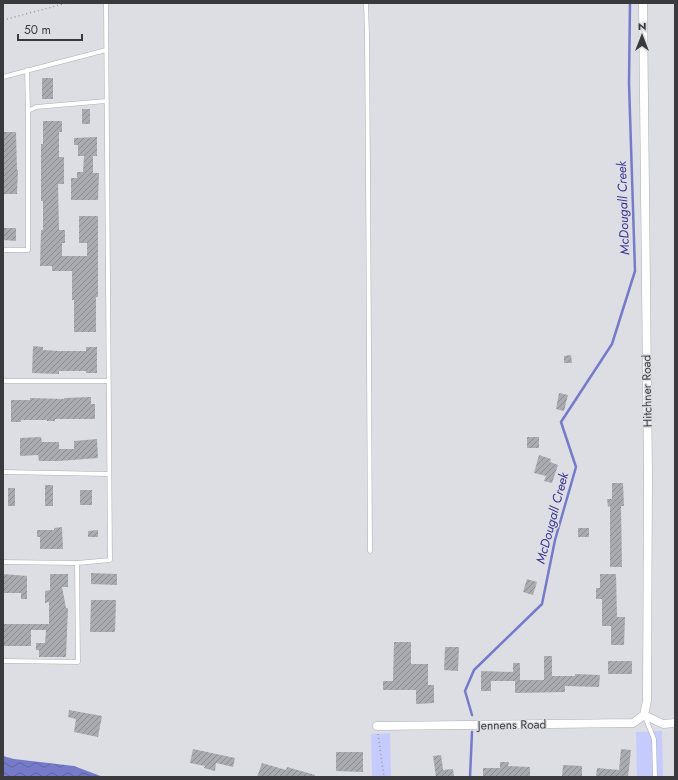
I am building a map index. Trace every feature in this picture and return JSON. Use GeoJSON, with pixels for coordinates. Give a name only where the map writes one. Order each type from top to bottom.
{"type":"FeatureCollection","features":[{"type":"Feature","properties":{"kind":"street","name":"Hitchner Road"},"geometry":{"type":"LineString","coordinates":[[643,3],[648,474],[648,701],[644,715]]}},
{"type":"Feature","properties":{"kind":"street"},"geometry":{"type":"LineString","coordinates":[[644,715],[663,724],[675,724]]}},
{"type":"Feature","properties":{"kind":"street","name":"Jennens Road"},"geometry":{"type":"LineString","coordinates":[[377,726],[633,723],[644,715]]}},
{"type":"Feature","properties":{"kind":"lane"},"geometry":{"type":"LineString","coordinates":[[3,562],[77,563],[110,560],[106,3]]}},
{"type":"Feature","properties":{"kind":"lane"},"geometry":{"type":"LineString","coordinates":[[366,3],[370,551]]}},
{"type":"Feature","properties":{"kind":"lane"},"geometry":{"type":"LineString","coordinates":[[3,77],[106,50]]}},
{"type":"Feature","properties":{"kind":"lane"},"geometry":{"type":"LineString","coordinates":[[3,250],[28,250],[27,70]]}},
{"type":"Feature","properties":{"kind":"lane"},"geometry":{"type":"LineString","coordinates":[[28,111],[36,107],[106,101]]}},
{"type":"Feature","properties":{"kind":"lane"},"geometry":{"type":"LineString","coordinates":[[3,380],[108,381]]}},
{"type":"Feature","properties":{"kind":"lane"},"geometry":{"type":"LineString","coordinates":[[3,472],[109,474]]}},
{"type":"Feature","properties":{"kind":"lane"},"geometry":{"type":"LineString","coordinates":[[5,660],[78,662],[77,563]]}},
{"type":"Feature","properties":{"kind":"lane"},"geometry":{"type":"LineString","coordinates":[[644,715],[654,739],[655,777]]}},
{"type":"Feature","properties":{"kind":"path"},"geometry":{"type":"LineString","coordinates":[[3,20],[67,3]]}},
{"type":"Feature","properties":{"kind":"path"},"geometry":{"type":"LineString","coordinates":[[377,726],[384,777]]}},
{"type":"Feature","properties":{"kind":"shaded area"},"geometry":{"type":"Polygon","coordinates":[[[662,731],[663,777],[637,777],[636,732],[662,731]]]}},
{"type":"Feature","properties":{"kind":"shaded area"},"geometry":{"type":"Polygon","coordinates":[[[390,733],[391,777],[372,777],[371,734],[390,733]]]}},
{"type":"Feature","properties":{"kind":"water"},"geometry":{"type":"Polygon","coordinates":[[[3,756],[14,759],[74,766],[103,777],[3,777],[3,756]]]}},
{"type":"Feature","properties":{"kind":"building"},"geometry":{"type":"Polygon","coordinates":[[[42,78],[53,78],[53,99],[42,99],[42,78]]]}},
{"type":"Feature","properties":{"kind":"building"},"geometry":{"type":"Polygon","coordinates":[[[82,109],[90,109],[90,124],[82,124],[82,109]]]}},
{"type":"Feature","properties":{"kind":"building"},"geometry":{"type":"Polygon","coordinates":[[[43,121],[62,121],[62,132],[59,132],[59,157],[64,157],[64,184],[58,184],[59,230],[65,230],[65,243],[62,243],[62,256],[87,256],[87,243],[79,243],[79,216],[98,216],[98,297],[96,297],[96,332],[74,332],[72,271],[52,271],[52,266],[40,266],[41,230],[43,230],[43,201],[41,201],[41,144],[43,144],[43,121]]]}},
{"type":"Feature","properties":{"kind":"building"},"geometry":{"type":"Polygon","coordinates":[[[3,132],[16,132],[18,170],[17,194],[3,194],[3,132]]]}},
{"type":"Feature","properties":{"kind":"building"},"geometry":{"type":"Polygon","coordinates":[[[97,137],[97,156],[93,156],[93,173],[99,173],[98,200],[71,200],[71,178],[77,178],[77,172],[83,172],[84,156],[78,156],[78,145],[74,145],[74,138],[97,137]]]}},
{"type":"Feature","properties":{"kind":"building"},"geometry":{"type":"Polygon","coordinates":[[[3,228],[16,228],[16,241],[3,240],[3,228]]]}},
{"type":"Feature","properties":{"kind":"building"},"geometry":{"type":"Polygon","coordinates":[[[33,346],[43,347],[43,350],[60,351],[86,351],[86,347],[97,347],[97,373],[86,373],[86,371],[59,371],[59,374],[32,373],[33,346]]]}},
{"type":"Feature","properties":{"kind":"building"},"geometry":{"type":"Polygon","coordinates":[[[571,355],[572,363],[564,363],[564,356],[571,355]]]}},
{"type":"Feature","properties":{"kind":"building"},"geometry":{"type":"Polygon","coordinates":[[[559,393],[568,395],[564,411],[556,409],[559,393]]]}},
{"type":"Feature","properties":{"kind":"building"},"geometry":{"type":"Polygon","coordinates":[[[91,397],[91,404],[95,404],[95,419],[55,419],[55,421],[21,420],[21,422],[11,422],[11,400],[30,400],[30,398],[64,399],[91,397]]]}},
{"type":"Feature","properties":{"kind":"building"},"geometry":{"type":"Polygon","coordinates":[[[41,437],[42,442],[59,442],[59,449],[74,449],[74,441],[97,439],[98,458],[39,461],[38,455],[20,456],[20,438],[41,437]]]}},
{"type":"Feature","properties":{"kind":"building"},"geometry":{"type":"Polygon","coordinates":[[[527,437],[539,437],[539,448],[527,448],[527,437]]]}},
{"type":"Feature","properties":{"kind":"building"},"geometry":{"type":"Polygon","coordinates":[[[539,455],[551,459],[550,462],[558,465],[552,483],[544,481],[546,476],[534,473],[539,455]]]}},
{"type":"Feature","properties":{"kind":"building"},"geometry":{"type":"Polygon","coordinates":[[[612,483],[623,483],[624,506],[621,506],[622,567],[610,567],[610,506],[608,507],[607,499],[612,499],[612,483]]]}},
{"type":"Feature","properties":{"kind":"building"},"geometry":{"type":"Polygon","coordinates":[[[45,485],[53,485],[53,506],[45,506],[45,485]]]}},
{"type":"Feature","properties":{"kind":"building"},"geometry":{"type":"Polygon","coordinates":[[[8,488],[15,488],[15,506],[8,506],[8,488]]]}},
{"type":"Feature","properties":{"kind":"building"},"geometry":{"type":"Polygon","coordinates":[[[80,490],[92,490],[92,505],[80,505],[80,490]]]}},
{"type":"Feature","properties":{"kind":"building"},"geometry":{"type":"Polygon","coordinates":[[[62,527],[63,549],[40,549],[40,537],[37,537],[37,530],[54,530],[54,528],[62,527]]]}},
{"type":"Feature","properties":{"kind":"building"},"geometry":{"type":"Polygon","coordinates":[[[578,528],[589,528],[589,537],[578,537],[578,528]]]}},
{"type":"Feature","properties":{"kind":"building"},"geometry":{"type":"Polygon","coordinates":[[[98,530],[98,537],[88,537],[88,531],[98,530]]]}},
{"type":"Feature","properties":{"kind":"building"},"geometry":{"type":"Polygon","coordinates":[[[91,573],[117,574],[117,585],[91,584],[91,573]]]}},
{"type":"Feature","properties":{"kind":"building"},"geometry":{"type":"Polygon","coordinates":[[[3,574],[27,576],[27,599],[21,599],[21,593],[3,593],[3,574]]]}},
{"type":"Feature","properties":{"kind":"building"},"geometry":{"type":"Polygon","coordinates":[[[50,574],[68,574],[68,587],[62,587],[66,608],[68,608],[66,657],[39,657],[39,650],[36,650],[36,643],[45,643],[46,630],[31,630],[31,646],[3,646],[3,624],[49,624],[49,602],[45,603],[45,591],[50,590],[50,574]]]}},
{"type":"Feature","properties":{"kind":"building"},"geometry":{"type":"Polygon","coordinates":[[[600,574],[616,574],[617,617],[625,617],[624,645],[611,645],[611,626],[602,626],[602,599],[596,599],[596,588],[600,588],[600,574]]]}},
{"type":"Feature","properties":{"kind":"building"},"geometry":{"type":"Polygon","coordinates":[[[527,579],[537,582],[533,595],[523,592],[527,579]]]}},
{"type":"Feature","properties":{"kind":"building"},"geometry":{"type":"Polygon","coordinates":[[[91,600],[116,600],[115,632],[90,632],[91,600]]]}},
{"type":"Feature","properties":{"kind":"building"},"geometry":{"type":"Polygon","coordinates":[[[394,642],[411,642],[411,664],[428,664],[428,685],[434,685],[434,703],[416,704],[416,690],[383,690],[383,681],[393,681],[394,642]]]}},
{"type":"Feature","properties":{"kind":"building"},"geometry":{"type":"Polygon","coordinates":[[[445,647],[459,647],[458,671],[444,670],[445,647]]]}},
{"type":"Feature","properties":{"kind":"building"},"geometry":{"type":"Polygon","coordinates":[[[544,656],[552,656],[552,676],[575,676],[575,674],[600,675],[599,687],[565,686],[565,692],[515,693],[515,681],[491,681],[491,691],[481,691],[481,671],[513,672],[513,663],[520,663],[520,680],[544,680],[544,656]]]}},
{"type":"Feature","properties":{"kind":"building"},"geometry":{"type":"Polygon","coordinates":[[[608,661],[632,661],[632,674],[608,674],[608,661]]]}},
{"type":"Feature","properties":{"kind":"building"},"geometry":{"type":"Polygon","coordinates":[[[69,710],[102,716],[98,737],[74,732],[76,719],[68,717],[69,710]]]}},
{"type":"Feature","properties":{"kind":"building"},"geometry":{"type":"Polygon","coordinates":[[[193,749],[235,758],[233,767],[216,763],[215,771],[204,768],[205,766],[190,763],[193,749]]]}},
{"type":"Feature","properties":{"kind":"building"},"geometry":{"type":"Polygon","coordinates":[[[621,749],[631,750],[628,777],[596,777],[597,768],[619,770],[621,749]]]}},
{"type":"Feature","properties":{"kind":"building"},"geometry":{"type":"Polygon","coordinates":[[[336,752],[363,752],[363,772],[336,771],[336,752]]]}},
{"type":"Feature","properties":{"kind":"building"},"geometry":{"type":"Polygon","coordinates":[[[441,755],[443,770],[453,769],[454,777],[436,777],[433,756],[441,755]]]}},
{"type":"Feature","properties":{"kind":"building"},"geometry":{"type":"Polygon","coordinates":[[[500,762],[509,762],[508,766],[530,767],[530,777],[483,777],[483,768],[500,768],[500,762]]]}},
{"type":"Feature","properties":{"kind":"building"},"geometry":{"type":"Polygon","coordinates":[[[262,763],[286,770],[287,767],[315,775],[315,777],[257,777],[262,763]]]}},
{"type":"Feature","properties":{"kind":"building"},"geometry":{"type":"Polygon","coordinates":[[[563,765],[582,766],[582,777],[562,777],[563,765]]]}},
{"type":"Feature","properties":{"kind":"waterway","name":"McDougall Creek"},"geometry":{"type":"LineString","coordinates":[[472,715],[465,691],[474,670],[542,604],[555,540],[576,467],[561,422],[612,344],[635,271],[629,83],[630,3]]}},
{"type":"Feature","properties":{"kind":"waterway","name":"McDougall Creek"},"geometry":{"type":"LineString","coordinates":[[470,777],[472,732]]}}]}
